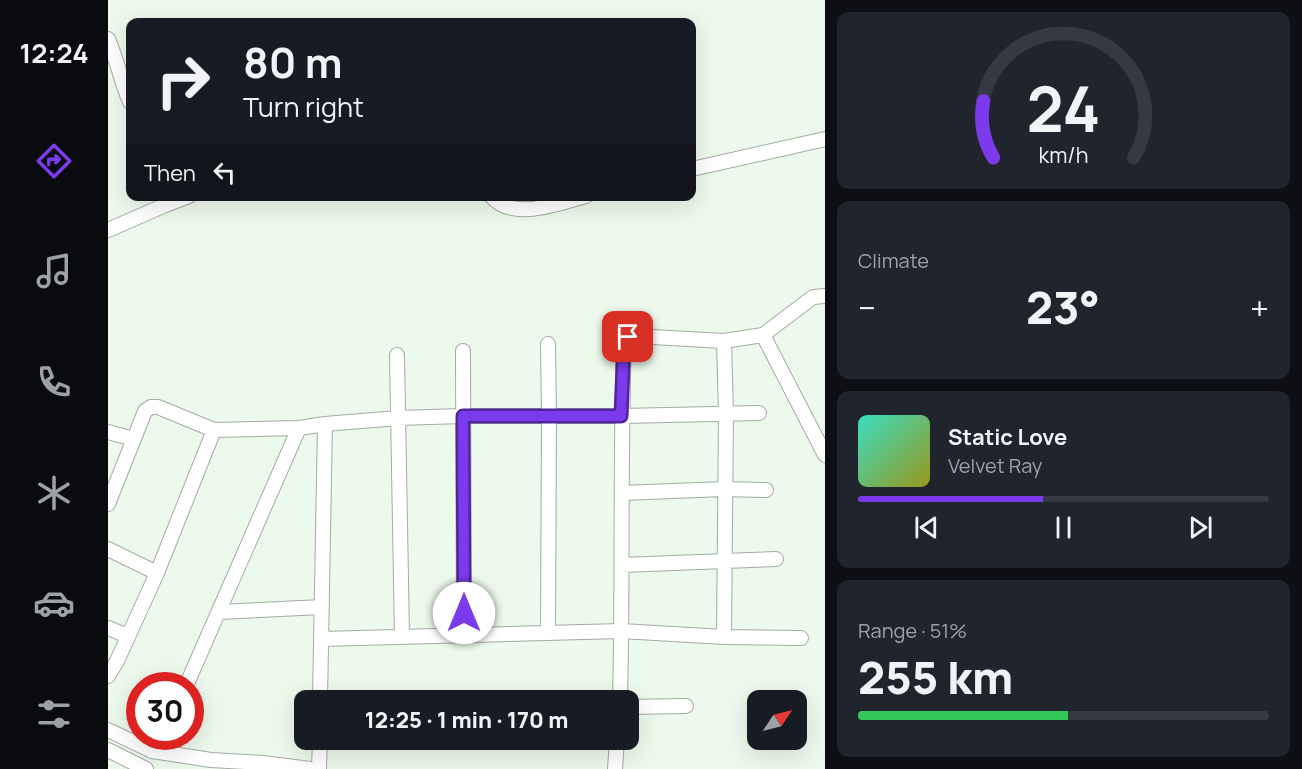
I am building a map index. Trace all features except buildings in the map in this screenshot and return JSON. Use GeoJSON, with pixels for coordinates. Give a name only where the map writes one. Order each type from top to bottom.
{"type":"FeatureCollection","features":[{"type":"Feature","properties":{"kind":"street"},"geometry":{"type":"LineString","coordinates":[[108,39],[126,93]]}},
{"type":"Feature","properties":{"kind":"street"},"geometry":{"type":"LineString","coordinates":[[696,169],[825,139]]}},
{"type":"Feature","properties":{"kind":"street"},"geometry":{"type":"LineString","coordinates":[[108,230],[176,201]]}},
{"type":"Feature","properties":{"kind":"street"},"geometry":{"type":"LineString","coordinates":[[496,201],[502,205],[532,210],[567,201]]}},
{"type":"Feature","properties":{"kind":"street"},"geometry":{"type":"LineString","coordinates":[[620,690],[621,416],[624,342],[628,337],[634,336],[724,341],[763,335],[813,297],[825,296]]}},
{"type":"Feature","properties":{"kind":"street"},"geometry":{"type":"LineString","coordinates":[[763,335],[825,455]]}},
{"type":"Feature","properties":{"kind":"street"},"geometry":{"type":"LineString","coordinates":[[724,341],[726,413],[724,637]]}},
{"type":"Feature","properties":{"kind":"street"},"geometry":{"type":"LineString","coordinates":[[548,344],[548,633]]}},
{"type":"Feature","properties":{"kind":"street"},"geometry":{"type":"LineString","coordinates":[[463,351],[464,635]]}},
{"type":"Feature","properties":{"kind":"street"},"geometry":{"type":"LineString","coordinates":[[397,355],[402,637]]}},
{"type":"Feature","properties":{"kind":"street"},"geometry":{"type":"LineString","coordinates":[[108,504],[145,411],[151,407],[158,407],[214,430],[299,428],[398,418],[759,412]]}},
{"type":"Feature","properties":{"kind":"street"},"geometry":{"type":"LineString","coordinates":[[320,690],[325,424]]}},
{"type":"Feature","properties":{"kind":"street"},"geometry":{"type":"LineString","coordinates":[[192,672],[299,428]]}},
{"type":"Feature","properties":{"kind":"street"},"geometry":{"type":"LineString","coordinates":[[108,676],[157,573],[214,430]]}},
{"type":"Feature","properties":{"kind":"street"},"geometry":{"type":"LineString","coordinates":[[108,432],[134,439]]}},
{"type":"Feature","properties":{"kind":"street"},"geometry":{"type":"LineString","coordinates":[[622,493],[724,489],[766,490]]}},
{"type":"Feature","properties":{"kind":"street"},"geometry":{"type":"LineString","coordinates":[[108,549],[157,573]]}},
{"type":"Feature","properties":{"kind":"street"},"geometry":{"type":"LineString","coordinates":[[622,565],[776,559]]}},
{"type":"Feature","properties":{"kind":"street"},"geometry":{"type":"LineString","coordinates":[[219,612],[322,607]]}},
{"type":"Feature","properties":{"kind":"street"},"geometry":{"type":"LineString","coordinates":[[108,628],[129,636]]}},
{"type":"Feature","properties":{"kind":"street"},"geometry":{"type":"LineString","coordinates":[[321,639],[621,631],[724,637],[801,638]]}},
{"type":"Feature","properties":{"kind":"street"},"geometry":{"type":"LineString","coordinates":[[639,706],[686,706]]}},
{"type":"Feature","properties":{"kind":"street"},"geometry":{"type":"LineString","coordinates":[[108,730],[152,751],[211,760],[310,769]]}},
{"type":"Feature","properties":{"kind":"street"},"geometry":{"type":"LineString","coordinates":[[108,750],[146,769]]}},
{"type":"Feature","properties":{"kind":"street"},"geometry":{"type":"LineString","coordinates":[[319,769],[320,750]]}},
{"type":"Feature","properties":{"kind":"street"},"geometry":{"type":"LineString","coordinates":[[615,769],[616,750]]}},
{"type":"Feature","properties":{"kind":"route"},"geometry":{"type":"LineString","coordinates":[[464,613],[463,416],[621,416],[624,342],[628,337]]}}]}
